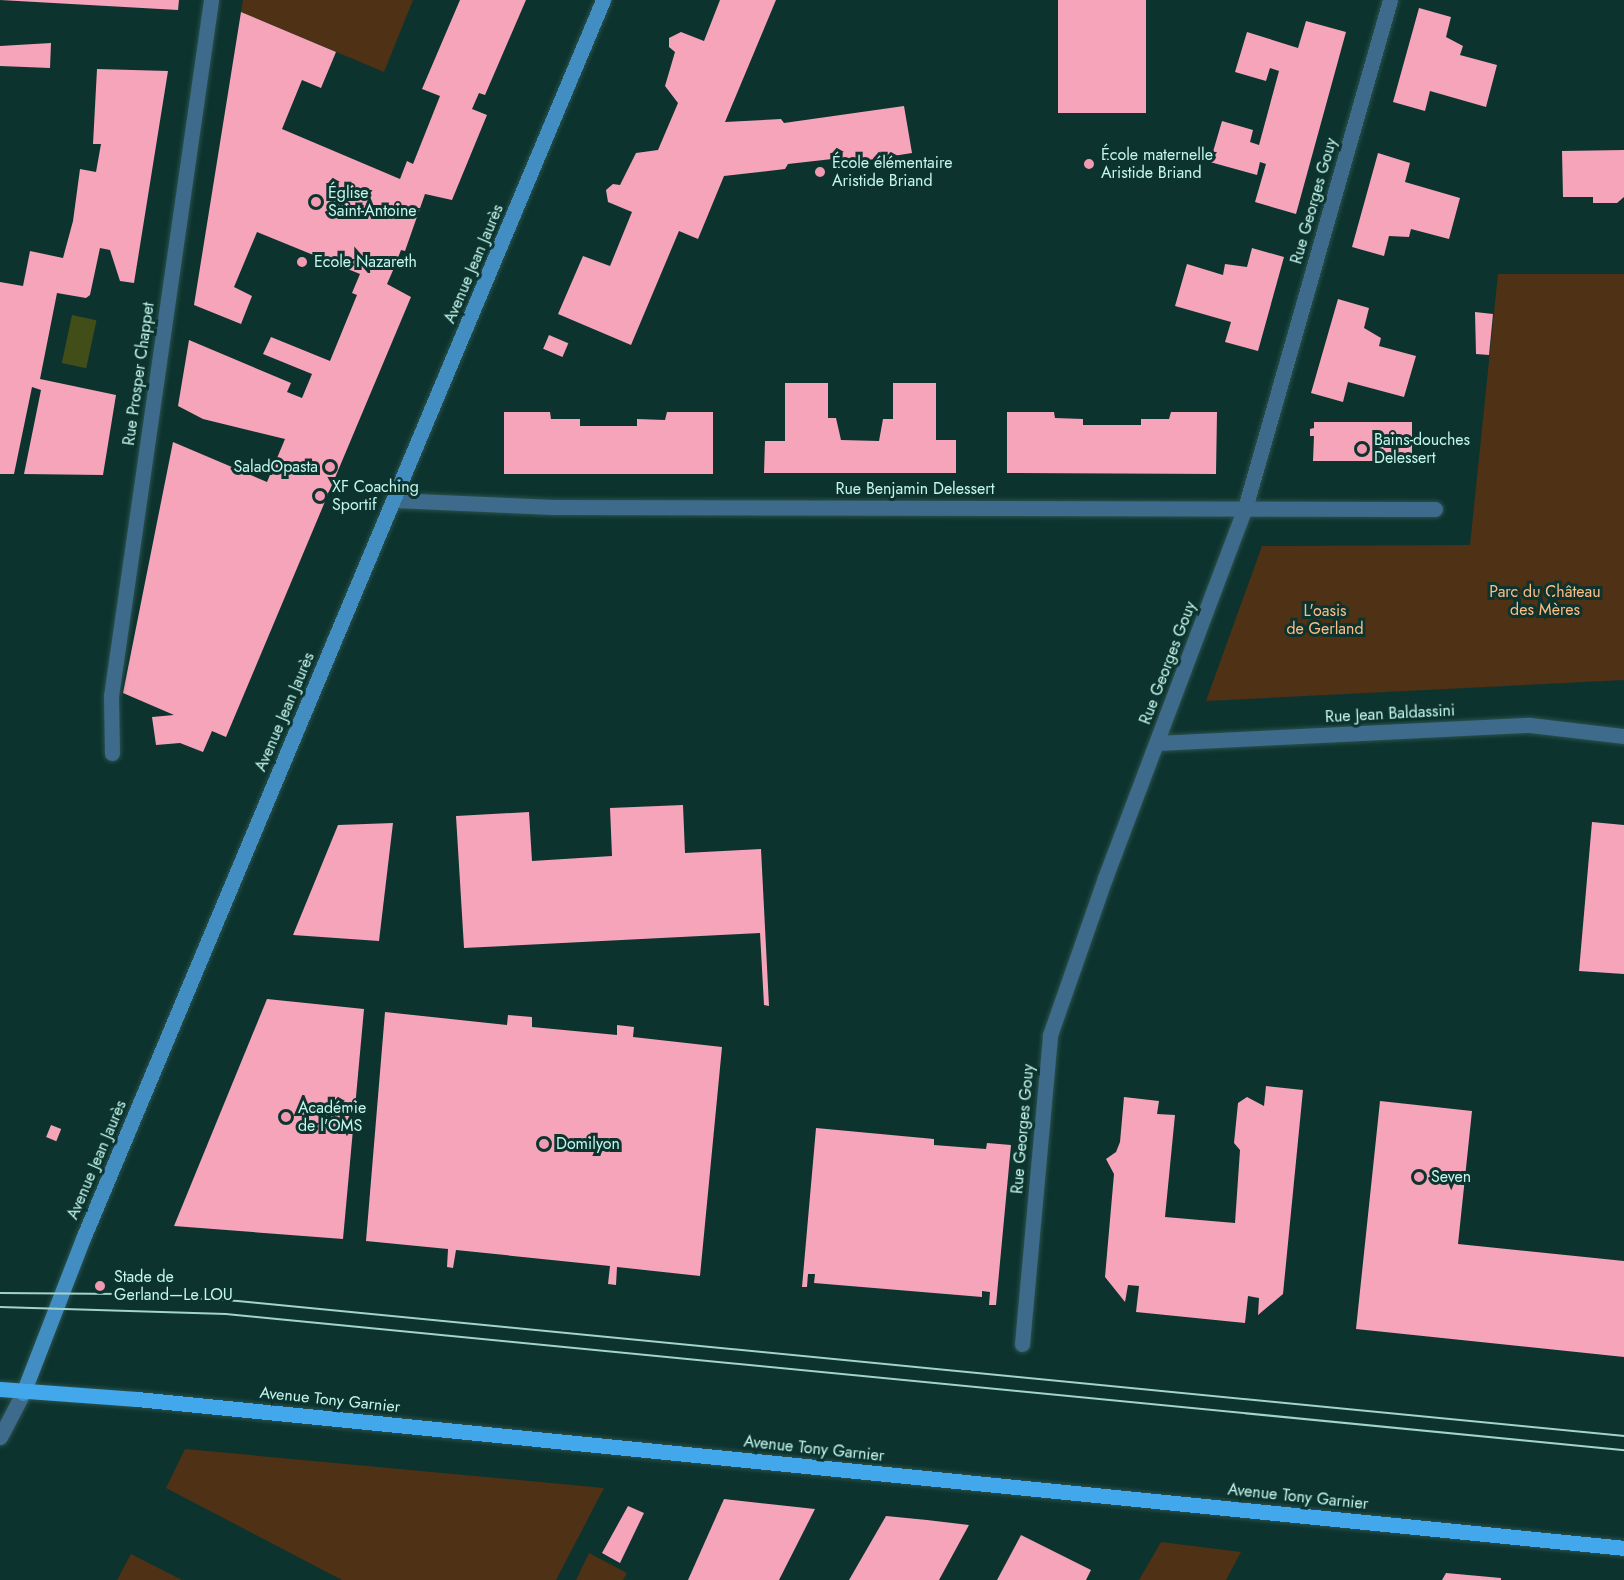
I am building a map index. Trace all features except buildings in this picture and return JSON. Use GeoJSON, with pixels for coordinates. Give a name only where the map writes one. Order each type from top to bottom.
{"type":"FeatureCollection","features":[{"type":"Feature","properties":{"kind":"main road","name":"Avenue Jean Jaurès"},"geometry":{"type":"LineString","coordinates":[[23,1393],[84,1236],[603,0]]}},
{"type":"Feature","properties":{"kind":"main road","name":"Avenue Tony Garnier"},"geometry":{"type":"LineString","coordinates":[[0,1389],[23,1393],[137,1399],[1624,1548]]}},
{"type":"Feature","properties":{"kind":"street","name":"Rue Prosper Chappet"},"geometry":{"type":"LineString","coordinates":[[112,753],[111,696],[212,0]]}},
{"type":"Feature","properties":{"kind":"street","name":"Rue Georges Gouy"},"geometry":{"type":"LineString","coordinates":[[1022,1344],[1050,1035],[1245,508],[1390,0]]}},
{"type":"Feature","properties":{"kind":"street","name":"Rue Benjamin Delessert"},"geometry":{"type":"LineString","coordinates":[[394,500],[553,507],[1435,509]]}},
{"type":"Feature","properties":{"kind":"street","name":"Rue Jean Baldassini"},"geometry":{"type":"LineString","coordinates":[[1157,743],[1530,725],[1624,736]]}},
{"type":"Feature","properties":{"kind":"street","name":"Avenue Jean Jaurès"},"geometry":{"type":"LineString","coordinates":[[0,1437],[23,1393]]}},
{"type":"Feature","properties":{"kind":"green space"},"geometry":{"type":"Polygon","coordinates":[[[243,0],[413,0],[384,72],[241,12],[243,0]]]}},
{"type":"Feature","properties":{"kind":"green space","name":"Parc du Château des Mères"},"geometry":{"type":"Polygon","coordinates":[[[1498,274],[1624,274],[1624,680],[1206,701],[1262,546],[1470,545],[1498,274]]]}},
{"type":"Feature","properties":{"kind":"green space"},"geometry":{"type":"Polygon","coordinates":[[[185,1449],[604,1488],[556,1580],[342,1580],[166,1488],[185,1449]]]}},
{"type":"Feature","properties":{"kind":"green space"},"geometry":{"type":"Polygon","coordinates":[[[1161,1542],[1241,1552],[1226,1580],[1139,1580],[1161,1542]]]}},
{"type":"Feature","properties":{"kind":"green space"},"geometry":{"type":"Polygon","coordinates":[[[589,1553],[627,1573],[623,1580],[576,1580],[589,1553]]]}},
{"type":"Feature","properties":{"kind":"green space"},"geometry":{"type":"Polygon","coordinates":[[[131,1554],[182,1580],[117,1580],[131,1554]]]}},
{"type":"Feature","properties":{"kind":"shaded area"},"geometry":{"type":"Polygon","coordinates":[[[72,315],[96,320],[86,368],[62,363],[72,315]]]}},
{"type":"Feature","properties":{"kind":"tram line"},"geometry":{"type":"LineString","coordinates":[[0,1293],[125,1294],[238,1301],[1624,1436]]}},
{"type":"Feature","properties":{"kind":"tram line"},"geometry":{"type":"LineString","coordinates":[[0,1307],[226,1314],[1624,1450]]}},
{"type":"Feature","properties":{"kind":"place","name":"École maternelle Aristide Briand"},"geometry":{"type":"Point","coordinates":[1089,164]}},
{"type":"Feature","properties":{"kind":"place","name":"École élémentaire Aristide Briand"},"geometry":{"type":"Point","coordinates":[820,172]}},
{"type":"Feature","properties":{"kind":"place","name":"Église Saint-Antoine"},"geometry":{"type":"Point","coordinates":[316,202]}},
{"type":"Feature","properties":{"kind":"place","name":"Ecole Nazareth"},"geometry":{"type":"Point","coordinates":[302,262]}},
{"type":"Feature","properties":{"kind":"place","name":"Bains-douches Delessert"},"geometry":{"type":"Point","coordinates":[1362,449]}},
{"type":"Feature","properties":{"kind":"place","name":"SaladOpasta"},"geometry":{"type":"Point","coordinates":[330,467]}},
{"type":"Feature","properties":{"kind":"place","name":"XF Coaching Sportif"},"geometry":{"type":"Point","coordinates":[320,496]}},
{"type":"Feature","properties":{"kind":"place","name":"Académie de l'OMS"},"geometry":{"type":"Point","coordinates":[286,1117]}},
{"type":"Feature","properties":{"kind":"place","name":"Domilyon"},"geometry":{"type":"Point","coordinates":[544,1144]}},
{"type":"Feature","properties":{"kind":"place","name":"Seven"},"geometry":{"type":"Point","coordinates":[1419,1177]}},
{"type":"Feature","properties":{"kind":"place","name":"Stade de Gerland—Le LOU"},"geometry":{"type":"Point","coordinates":[100,1286]}},
{"type":"Feature","properties":{"kind":"park label","name":"L'oasis de Gerland"},"geometry":{"type":"Point","coordinates":[1325,620]}}]}
